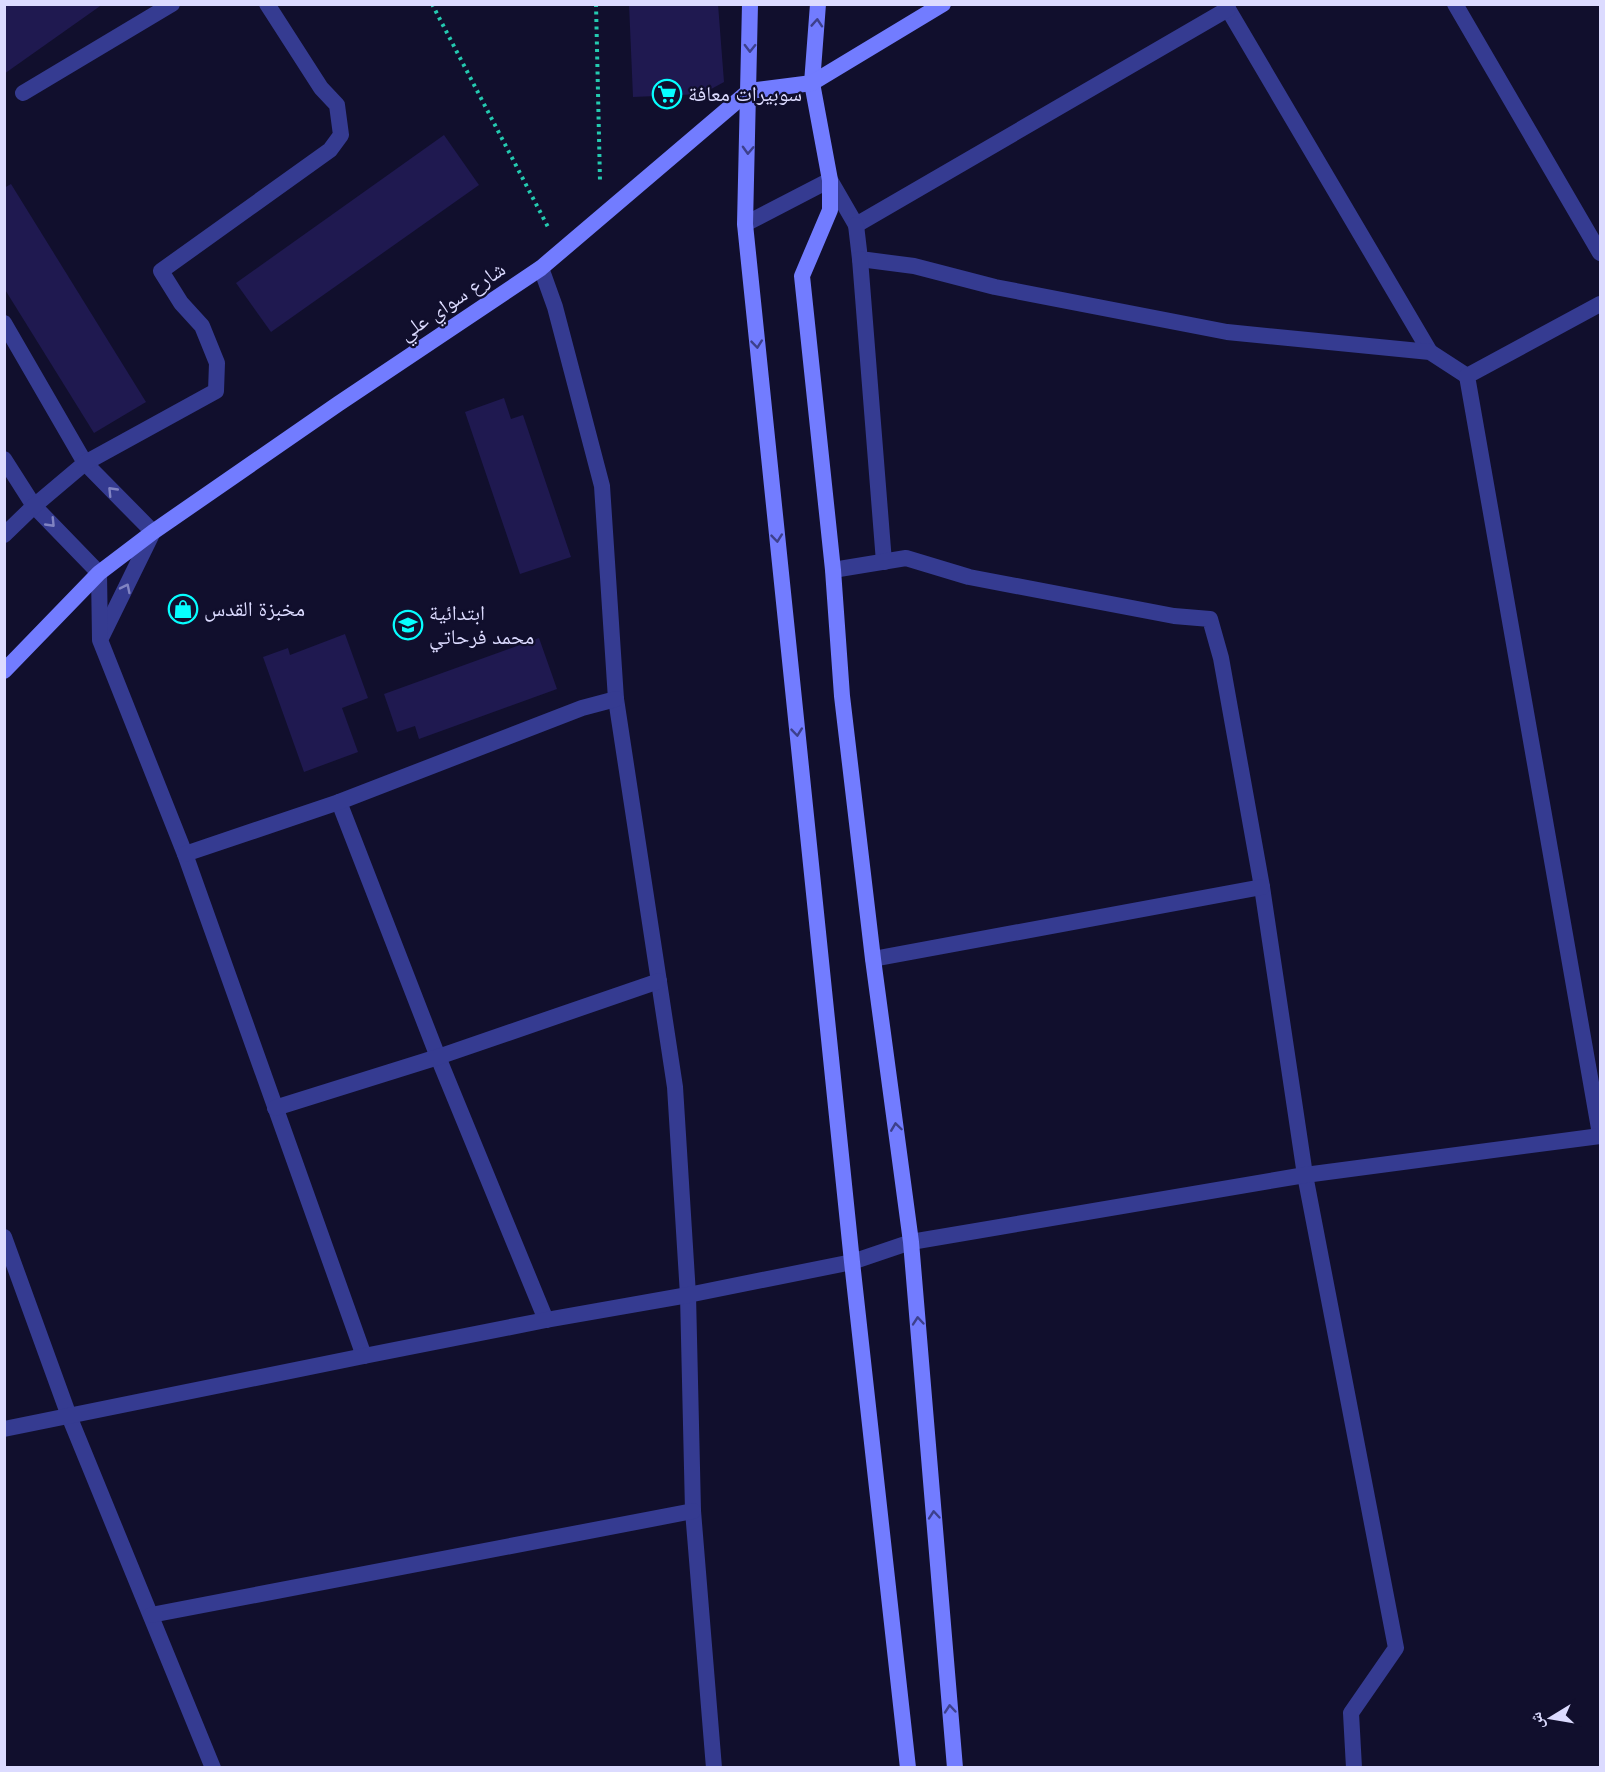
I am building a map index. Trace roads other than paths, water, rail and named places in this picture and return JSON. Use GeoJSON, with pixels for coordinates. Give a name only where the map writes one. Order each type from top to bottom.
{"type":"FeatureCollection","features":[{"type":"Feature","properties":{"kind":"main road"},"geometry":{"type":"LineString","coordinates":[[750,4],[745,224],[852,1262],[908,1767]]}},
{"type":"Feature","properties":{"kind":"main road"},"geometry":{"type":"LineString","coordinates":[[818,4],[812,83],[830,180],[830,210],[802,276],[833,570],[842,696],[873,959],[911,1242],[955,1767]]}},
{"type":"Feature","properties":{"kind":"main road"},"geometry":{"type":"LineString","coordinates":[[749,91],[812,83],[943,4]]}},
{"type":"Feature","properties":{"kind":"main road","name":"شارع سواي علي"},"geometry":{"type":"LineString","coordinates":[[4,671],[99,573],[153,532],[338,404],[541,268],[749,91]]}},
{"type":"Feature","properties":{"kind":"street"},"geometry":{"type":"LineString","coordinates":[[23,93],[172,4]]}},
{"type":"Feature","properties":{"kind":"street"},"geometry":{"type":"LineString","coordinates":[[4,535],[85,463],[216,391],[217,363],[202,326],[181,303],[161,271],[330,150],[341,135],[338,105],[321,88],[267,4]]}},
{"type":"Feature","properties":{"kind":"street"},"geometry":{"type":"LineString","coordinates":[[1455,4],[1600,253]]}},
{"type":"Feature","properties":{"kind":"street"},"geometry":{"type":"LineString","coordinates":[[4,1429],[546,1320],[688,1295],[852,1262],[911,1242],[1305,1175],[1600,1135],[1467,376],[1430,352],[1226,7],[856,225]]}},
{"type":"Feature","properties":{"kind":"street"},"geometry":{"type":"LineString","coordinates":[[745,224],[830,180],[856,225],[885,562]]}},
{"type":"Feature","properties":{"kind":"street"},"geometry":{"type":"LineString","coordinates":[[860,259],[914,266],[995,287],[1227,332],[1430,352]]}},
{"type":"Feature","properties":{"kind":"street"},"geometry":{"type":"LineString","coordinates":[[541,268],[555,307],[602,486],[616,699],[675,1088],[688,1295],[693,1511],[714,1767]]}},
{"type":"Feature","properties":{"kind":"street"},"geometry":{"type":"LineString","coordinates":[[1467,376],[1600,304]]}},
{"type":"Feature","properties":{"kind":"street"},"geometry":{"type":"LineString","coordinates":[[4,323],[85,463],[153,532],[100,640]]}},
{"type":"Feature","properties":{"kind":"street"},"geometry":{"type":"LineString","coordinates":[[4,459],[34,506],[99,573],[100,640],[185,854],[364,1356]]}},
{"type":"Feature","properties":{"kind":"street"},"geometry":{"type":"LineString","coordinates":[[833,570],[906,558],[969,577],[1174,616],[1210,619],[1221,658],[1262,887],[1305,1175],[1396,1648],[1351,1713],[1354,1767]]}},
{"type":"Feature","properties":{"kind":"street"},"geometry":{"type":"LineString","coordinates":[[185,854],[339,802],[582,708],[616,699]]}},
{"type":"Feature","properties":{"kind":"street"},"geometry":{"type":"LineString","coordinates":[[339,802],[438,1057],[546,1320]]}},
{"type":"Feature","properties":{"kind":"street"},"geometry":{"type":"LineString","coordinates":[[873,959],[1262,887]]}},
{"type":"Feature","properties":{"kind":"street"},"geometry":{"type":"LineString","coordinates":[[274,1108],[438,1057],[658,981]]}},
{"type":"Feature","properties":{"kind":"street"},"geometry":{"type":"LineString","coordinates":[[4,1237],[69,1416],[213,1767]]}},
{"type":"Feature","properties":{"kind":"street"},"geometry":{"type":"LineString","coordinates":[[151,1615],[693,1511]]}},
{"type":"Feature","properties":{"kind":"place","name":"سوبيرات معافة"},"geometry":{"type":"Point","coordinates":[667,94]}},
{"type":"Feature","properties":{"kind":"place","name":"مخبزة القدس"},"geometry":{"type":"Point","coordinates":[183,609]}},
{"type":"Feature","properties":{"kind":"place","name":"ابتدائية محمد فرحاتي"},"geometry":{"type":"Point","coordinates":[408,625]}}]}
